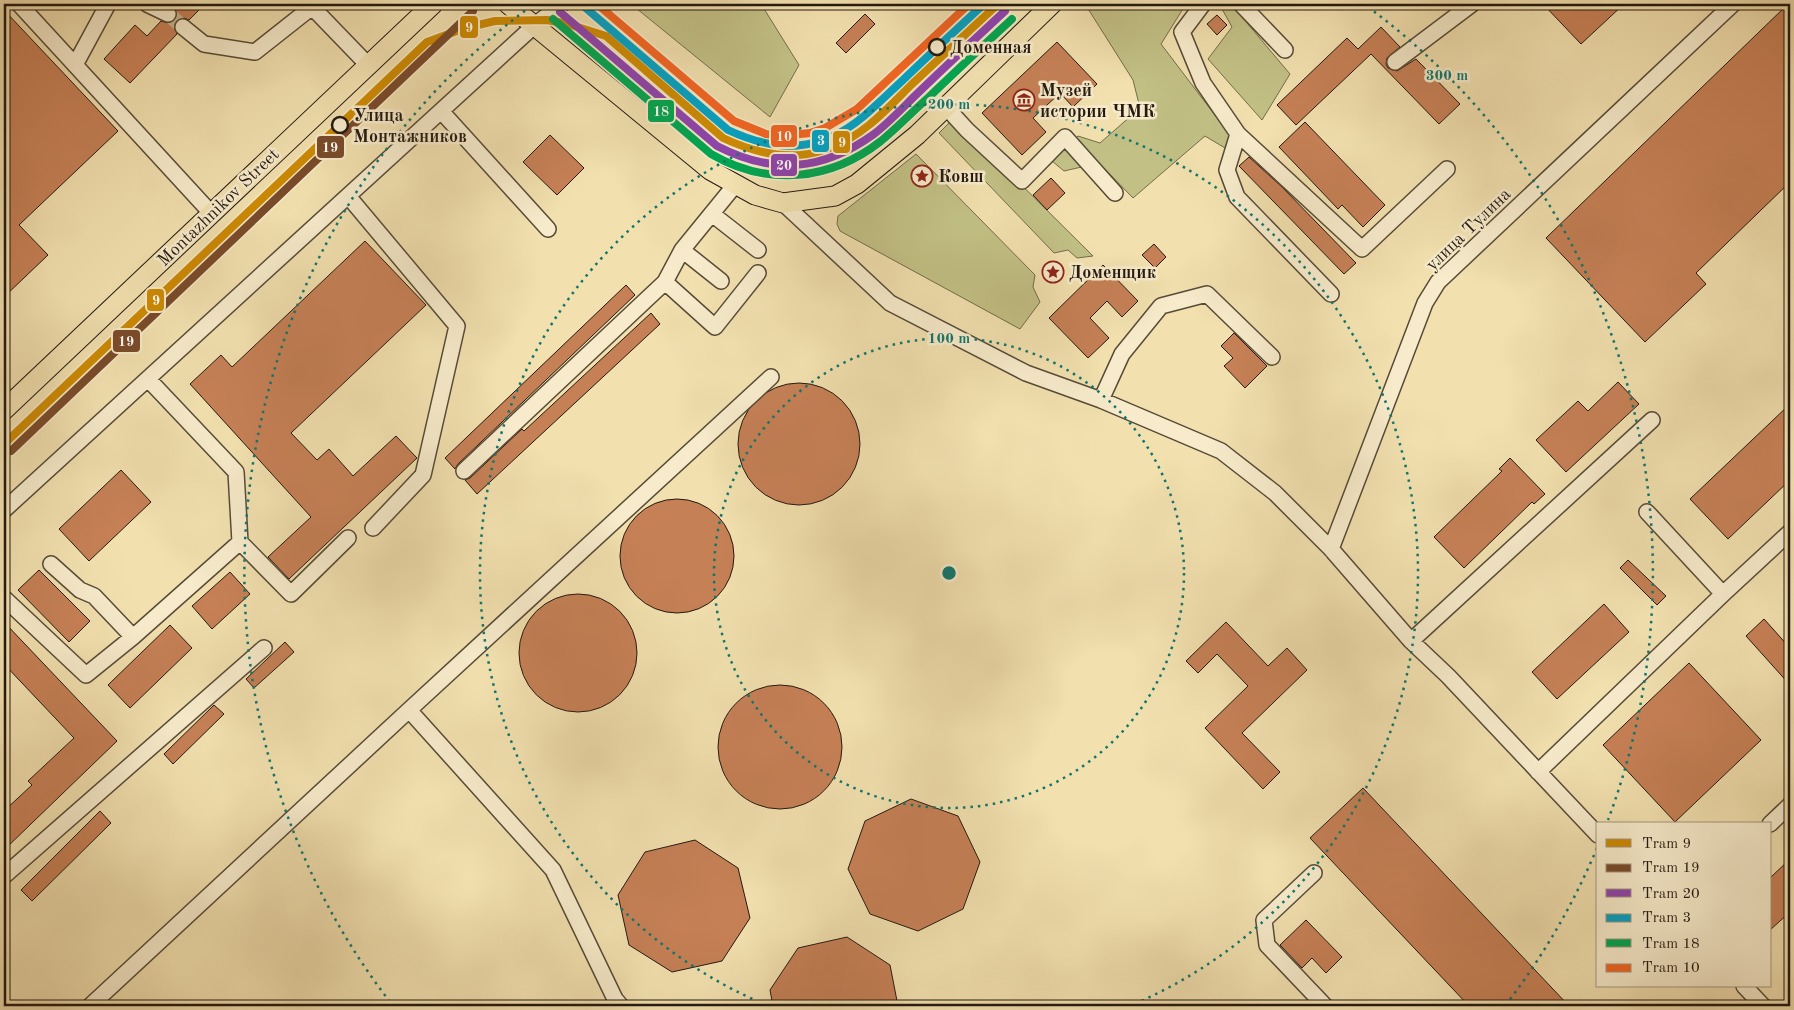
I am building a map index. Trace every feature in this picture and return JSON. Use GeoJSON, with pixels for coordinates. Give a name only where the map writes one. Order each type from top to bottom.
{"type":"FeatureCollection","features":[{"type":"Feature","properties":{"kind":"main road","name":"Montazhnikov Street"},"geometry":{"type":"LineString","coordinates":[[4,410],[433,4]]}},
{"type":"Feature","properties":{"kind":"main road"},"geometry":{"type":"LineString","coordinates":[[508,4],[710,170],[754,195],[783,203],[835,196],[857,184],[917,135],[1052,4]]}},
{"type":"Feature","properties":{"kind":"street"},"geometry":{"type":"LineString","coordinates":[[18,4],[212,213]]}},
{"type":"Feature","properties":{"kind":"street"},"geometry":{"type":"LineString","coordinates":[[75,65],[108,4]]}},
{"type":"Feature","properties":{"kind":"street"},"geometry":{"type":"LineString","coordinates":[[147,4],[168,14]]}},
{"type":"Feature","properties":{"kind":"street"},"geometry":{"type":"LineString","coordinates":[[4,510],[535,25],[562,4]]}},
{"type":"Feature","properties":{"kind":"street"},"geometry":{"type":"LineString","coordinates":[[1202,4],[1182,32],[1203,83],[1238,134],[1362,248],[1447,169]]}},
{"type":"Feature","properties":{"kind":"street"},"geometry":{"type":"LineString","coordinates":[[1241,4],[1285,50]]}},
{"type":"Feature","properties":{"kind":"street"},"geometry":{"type":"LineString","coordinates":[[1395,62],[1472,4]]}},
{"type":"Feature","properties":{"kind":"street","name":"улица Тулина"},"geometry":{"type":"LineString","coordinates":[[1331,549],[1425,303],[1438,282],[1733,4]]}},
{"type":"Feature","properties":{"kind":"street"},"geometry":{"type":"LineString","coordinates":[[183,27],[204,44],[255,52],[312,7],[368,65]]}},
{"type":"Feature","properties":{"kind":"street"},"geometry":{"type":"LineString","coordinates":[[946,107],[1022,181],[1065,137],[1115,193]]}},
{"type":"Feature","properties":{"kind":"street"},"geometry":{"type":"LineString","coordinates":[[441,111],[548,229]]}},
{"type":"Feature","properties":{"kind":"street"},"geometry":{"type":"LineString","coordinates":[[1238,134],[1228,170],[1237,197],[1331,294]]}},
{"type":"Feature","properties":{"kind":"street"},"geometry":{"type":"LineString","coordinates":[[464,471],[665,282],[682,250],[735,185]]}},
{"type":"Feature","properties":{"kind":"street"},"geometry":{"type":"LineString","coordinates":[[348,196],[457,326],[423,475],[372,528]]}},
{"type":"Feature","properties":{"kind":"street"},"geometry":{"type":"LineString","coordinates":[[783,203],[890,303],[1026,373],[1101,400],[1221,451],[1275,493],[1331,549],[1411,640],[1448,676],[1596,833]]}},
{"type":"Feature","properties":{"kind":"street"},"geometry":{"type":"LineString","coordinates":[[712,214],[758,250]]}},
{"type":"Feature","properties":{"kind":"street"},"geometry":{"type":"LineString","coordinates":[[682,250],[721,281]]}},
{"type":"Feature","properties":{"kind":"street"},"geometry":{"type":"LineString","coordinates":[[665,282],[715,327],[758,274]]}},
{"type":"Feature","properties":{"kind":"street"},"geometry":{"type":"LineString","coordinates":[[1101,400],[1122,354],[1161,306],[1207,294],[1272,357]]}},
{"type":"Feature","properties":{"kind":"street"},"geometry":{"type":"LineString","coordinates":[[90,1006],[771,377]]}},
{"type":"Feature","properties":{"kind":"street"},"geometry":{"type":"LineString","coordinates":[[148,379],[236,472],[240,542],[291,594],[348,538]]}},
{"type":"Feature","properties":{"kind":"street"},"geometry":{"type":"LineString","coordinates":[[1411,640],[1652,420]]}},
{"type":"Feature","properties":{"kind":"street"},"geometry":{"type":"LineString","coordinates":[[1647,512],[1723,594]]}},
{"type":"Feature","properties":{"kind":"street"},"geometry":{"type":"LineString","coordinates":[[1538,772],[1790,532]]}},
{"type":"Feature","properties":{"kind":"street"},"geometry":{"type":"LineString","coordinates":[[4,598],[86,675],[133,637],[240,542]]}},
{"type":"Feature","properties":{"kind":"street"},"geometry":{"type":"LineString","coordinates":[[51,564],[80,590],[94,596],[133,637]]}},
{"type":"Feature","properties":{"kind":"street"},"geometry":{"type":"LineString","coordinates":[[4,876],[264,648]]}},
{"type":"Feature","properties":{"kind":"street"},"geometry":{"type":"LineString","coordinates":[[409,710],[553,870],[615,999],[621,1006]]}},
{"type":"Feature","properties":{"kind":"street"},"geometry":{"type":"LineString","coordinates":[[1772,822],[1790,804]]}},
{"type":"Feature","properties":{"kind":"street"},"geometry":{"type":"LineString","coordinates":[[1314,873],[1264,920],[1267,945],[1325,1006]]}},
{"type":"Feature","properties":{"kind":"street"},"geometry":{"type":"LineString","coordinates":[[1746,988],[1763,1006]]}},
{"type":"Feature","properties":{"kind":"shaded area"},"geometry":{"type":"Polygon","coordinates":[[[631,4],[761,4],[799,65],[770,117],[631,4]]]}},
{"type":"Feature","properties":{"kind":"shaded area"},"geometry":{"type":"Polygon","coordinates":[[[1085,4],[1186,4],[1161,44],[1230,135],[1225,148],[1205,136],[1133,198],[1099,163],[1064,171],[1052,161],[1078,136],[1100,143],[1140,108],[1133,80],[1085,4]]]}},
{"type":"Feature","properties":{"kind":"shaded area"},"geometry":{"type":"Polygon","coordinates":[[[1227,4],[1231,4],[1290,74],[1262,120],[1208,59],[1232,27],[1222,9],[1227,4]]]}},
{"type":"Feature","properties":{"kind":"shaded area"},"geometry":{"type":"Polygon","coordinates":[[[954,118],[1093,256],[1077,258],[1068,250],[1054,253],[939,133],[954,118]]]}},
{"type":"Feature","properties":{"kind":"shaded area"},"geometry":{"type":"Polygon","coordinates":[[[916,154],[1035,275],[1033,287],[1040,302],[1020,329],[840,231],[837,224],[838,216],[916,154]]]}},
{"type":"Feature","properties":{"kind":"building"},"geometry":{"type":"Polygon","coordinates":[[[177,4],[205,4],[189,20],[184,18],[176,21],[174,26],[177,34],[130,83],[104,59],[135,25],[147,36],[161,21],[168,23],[174,21],[177,14],[174,7],[177,4]]]}},
{"type":"Feature","properties":{"kind":"building"},"geometry":{"type":"Polygon","coordinates":[[[1543,4],[1624,4],[1581,44],[1543,4]]]}},
{"type":"Feature","properties":{"kind":"building"},"geometry":{"type":"Polygon","coordinates":[[[1790,4],[1790,182],[1696,273],[1706,284],[1645,342],[1546,238],[1790,4]]]}},
{"type":"Feature","properties":{"kind":"building"},"geometry":{"type":"Polygon","coordinates":[[[4,10],[118,131],[19,225],[48,255],[4,297],[4,10]]]}},
{"type":"Feature","properties":{"kind":"building"},"geometry":{"type":"Polygon","coordinates":[[[865,14],[875,24],[846,53],[836,43],[865,14]]]}},
{"type":"Feature","properties":{"kind":"building"},"geometry":{"type":"Polygon","coordinates":[[[1217,15],[1227,25],[1217,35],[1207,24],[1217,15]]]}},
{"type":"Feature","properties":{"kind":"building"},"geometry":{"type":"Polygon","coordinates":[[[1381,27],[1400,47],[1387,58],[1386,64],[1388,68],[1397,71],[1416,59],[1460,104],[1439,124],[1371,54],[1296,125],[1277,105],[1347,38],[1358,49],[1381,27]]]}},
{"type":"Feature","properties":{"kind":"building","name":"Музей истории ЧМК"},"geometry":{"type":"Polygon","coordinates":[[[1057,42],[1097,84],[1073,107],[1060,93],[1033,118],[1046,132],[1022,155],[982,113],[1057,42]]]}},
{"type":"Feature","properties":{"kind":"building"},"geometry":{"type":"Polygon","coordinates":[[[1305,122],[1385,205],[1363,227],[1342,205],[1338,209],[1279,147],[1305,122]]]}},
{"type":"Feature","properties":{"kind":"building"},"geometry":{"type":"Polygon","coordinates":[[[550,135],[584,168],[557,195],[523,162],[550,135]]]}},
{"type":"Feature","properties":{"kind":"building"},"geometry":{"type":"Polygon","coordinates":[[[1249,157],[1282,187],[1356,263],[1344,274],[1239,166],[1249,157]]]}},
{"type":"Feature","properties":{"kind":"building"},"geometry":{"type":"Polygon","coordinates":[[[1051,178],[1065,193],[1047,210],[1033,195],[1051,178]]]}},
{"type":"Feature","properties":{"kind":"building"},"geometry":{"type":"Polygon","coordinates":[[[365,241],[426,305],[291,433],[317,460],[329,449],[353,476],[396,436],[417,458],[289,579],[268,557],[311,517],[190,384],[221,355],[232,367],[365,241]]]}},
{"type":"Feature","properties":{"kind":"building"},"geometry":{"type":"Polygon","coordinates":[[[1154,244],[1166,257],[1155,268],[1142,255],[1154,244]]]}},
{"type":"Feature","properties":{"kind":"building"},"geometry":{"type":"Polygon","coordinates":[[[1103,265],[1138,301],[1122,317],[1107,301],[1090,318],[1109,338],[1088,358],[1049,318],[1103,265]]]}},
{"type":"Feature","properties":{"kind":"building"},"geometry":{"type":"Polygon","coordinates":[[[626,285],[635,295],[458,464],[455,469],[445,458],[626,285]]]}},
{"type":"Feature","properties":{"kind":"building"},"geometry":{"type":"Polygon","coordinates":[[[651,313],[660,324],[477,494],[465,480],[470,478],[522,429],[524,431],[651,313]]]}},
{"type":"Feature","properties":{"kind":"building"},"geometry":{"type":"Polygon","coordinates":[[[1234,333],[1267,366],[1245,388],[1224,366],[1233,358],[1221,346],[1234,333]]]}},
{"type":"Feature","properties":{"kind":"building"},"geometry":{"type":"Polygon","coordinates":[[[1618,382],[1639,404],[1566,472],[1536,440],[1578,401],[1588,411],[1618,382]]]}},
{"type":"Feature","properties":{"kind":"building"},"geometry":{"type":"Polygon","coordinates":[[[799,383],[811,384],[822,388],[833,393],[842,401],[850,410],[855,421],[859,432],[859,456],[855,467],[850,478],[842,487],[833,495],[822,500],[811,504],[799,505],[787,504],[776,500],[765,495],[756,487],[748,478],[743,467],[739,456],[738,444],[739,432],[743,421],[748,410],[756,401],[765,393],[776,388],[787,384],[799,383]]]}},
{"type":"Feature","properties":{"kind":"building"},"geometry":{"type":"Polygon","coordinates":[[[1790,404],[1790,480],[1728,539],[1690,499],[1790,404]]]}},
{"type":"Feature","properties":{"kind":"building"},"geometry":{"type":"Polygon","coordinates":[[[1510,458],[1545,494],[1534,504],[1532,502],[1464,568],[1434,537],[1502,471],[1499,469],[1510,458]]]}},
{"type":"Feature","properties":{"kind":"building"},"geometry":{"type":"Polygon","coordinates":[[[121,470],[151,502],[89,561],[59,529],[121,470]]]}},
{"type":"Feature","properties":{"kind":"building"},"geometry":{"type":"Polygon","coordinates":[[[677,499],[699,504],[717,516],[729,534],[734,556],[729,578],[717,596],[699,608],[677,613],[655,608],[637,596],[625,578],[620,556],[625,534],[637,516],[655,504],[677,499]]]}},
{"type":"Feature","properties":{"kind":"building"},"geometry":{"type":"Polygon","coordinates":[[[1628,560],[1666,596],[1657,605],[1620,568],[1628,560]]]}},
{"type":"Feature","properties":{"kind":"building"},"geometry":{"type":"Polygon","coordinates":[[[39,570],[90,621],[69,642],[18,590],[39,570]]]}},
{"type":"Feature","properties":{"kind":"building"},"geometry":{"type":"Polygon","coordinates":[[[230,572],[250,594],[212,629],[192,606],[230,572]]]}},
{"type":"Feature","properties":{"kind":"building"},"geometry":{"type":"Polygon","coordinates":[[[578,594],[600,599],[620,611],[632,631],[637,653],[632,675],[620,695],[600,707],[578,712],[556,707],[536,695],[524,675],[519,653],[524,631],[536,611],[556,599],[578,594]]]}},
{"type":"Feature","properties":{"kind":"building"},"geometry":{"type":"Polygon","coordinates":[[[1604,604],[1629,632],[1557,699],[1532,672],[1604,604]]]}},
{"type":"Feature","properties":{"kind":"building"},"geometry":{"type":"Polygon","coordinates":[[[1764,619],[1790,648],[1790,685],[1746,636],[1764,619]]]}},
{"type":"Feature","properties":{"kind":"building"},"geometry":{"type":"Polygon","coordinates":[[[4,622],[117,741],[4,850],[4,811],[32,785],[28,781],[74,738],[4,664],[4,622]]]}},
{"type":"Feature","properties":{"kind":"building"},"geometry":{"type":"Polygon","coordinates":[[[1226,622],[1268,666],[1287,648],[1307,670],[1242,733],[1280,772],[1263,789],[1205,728],[1248,686],[1217,654],[1198,673],[1186,661],[1226,622]]]}},
{"type":"Feature","properties":{"kind":"building"},"geometry":{"type":"Polygon","coordinates":[[[170,625],[192,648],[130,708],[108,685],[170,625]]]}},
{"type":"Feature","properties":{"kind":"building"},"geometry":{"type":"Polygon","coordinates":[[[285,642],[294,652],[254,688],[246,679],[285,642]]]}},
{"type":"Feature","properties":{"kind":"building"},"geometry":{"type":"Polygon","coordinates":[[[1689,663],[1761,740],[1675,822],[1603,745],[1689,663]]]}},
{"type":"Feature","properties":{"kind":"building"},"geometry":{"type":"Polygon","coordinates":[[[780,685],[804,690],[815,695],[824,703],[832,712],[837,723],[842,747],[837,771],[832,782],[824,791],[815,799],[804,804],[780,809],[756,804],[745,799],[736,791],[728,782],[723,771],[718,747],[723,723],[728,712],[736,703],[745,695],[756,690],[780,685]]]}},
{"type":"Feature","properties":{"kind":"building"},"geometry":{"type":"Polygon","coordinates":[[[214,705],[224,714],[173,764],[164,754],[214,705]]]}},
{"type":"Feature","properties":{"kind":"building"},"geometry":{"type":"Polygon","coordinates":[[[1363,788],[1569,1006],[1469,1006],[1310,838],[1363,788]]]}},
{"type":"Feature","properties":{"kind":"building"},"geometry":{"type":"Polygon","coordinates":[[[911,799],[958,816],[980,862],[963,909],[918,931],[870,914],[848,869],[865,821],[911,799]]]}},
{"type":"Feature","properties":{"kind":"building"},"geometry":{"type":"Polygon","coordinates":[[[100,811],[111,823],[32,901],[21,890],[100,811]]]}},
{"type":"Feature","properties":{"kind":"building"},"geometry":{"type":"Polygon","coordinates":[[[695,840],[738,868],[750,918],[722,961],[672,972],[629,945],[618,895],[645,852],[695,840]]]}},
{"type":"Feature","properties":{"kind":"building"},"geometry":{"type":"Polygon","coordinates":[[[1790,859],[1790,912],[1772,928],[1772,876],[1790,859]]]}},
{"type":"Feature","properties":{"kind":"building"},"geometry":{"type":"Polygon","coordinates":[[[1306,920],[1342,957],[1326,973],[1312,958],[1302,968],[1280,945],[1306,920]]]}},
{"type":"Feature","properties":{"kind":"building"},"geometry":{"type":"Polygon","coordinates":[[[847,937],[890,965],[898,1006],[773,1006],[770,990],[798,948],[847,937]]]}},
{"type":"Feature","properties":{"kind":"tunnel"},"geometry":{"type":"LineString","coordinates":[[168,14],[183,27]]}},
{"type":"Feature","properties":{"kind":"tram line","name":"3"},"geometry":{"type":"LineString","coordinates":[[581,4],[728,130],[764,143],[798,146],[815,143],[831,137],[848,128],[864,116],[984,4]]}},
{"type":"Feature","properties":{"kind":"tram line","name":"10"},"geometry":{"type":"LineString","coordinates":[[597,4],[734,121],[766,134],[781,136],[810,133],[825,128],[857,109],[969,4]]}},
{"type":"Feature","properties":{"kind":"tram line","name":"9"},"geometry":{"type":"LineString","coordinates":[[4,444],[427,42],[465,28],[495,21],[547,20],[568,24],[606,36],[723,138],[762,152],[798,155],[834,147],[869,125],[998,4]]}},
{"type":"Feature","properties":{"kind":"tram line","name":"19"},"geometry":{"type":"LineString","coordinates":[[11,451],[473,11]]}},
{"type":"Feature","properties":{"kind":"tram line","name":"20"},"geometry":{"type":"LineString","coordinates":[[560,12],[717,146],[758,162],[797,165],[817,162],[836,156],[874,134],[1005,11]]}},
{"type":"Feature","properties":{"kind":"tram line","name":"18"},"geometry":{"type":"LineString","coordinates":[[553,19],[711,154],[733,165],[754,172],[776,175],[798,175],[841,165],[881,141],[1012,19]]}},
{"type":"Feature","properties":{"kind":"place","name":"Доменная"},"geometry":{"type":"Point","coordinates":[937,47]}},
{"type":"Feature","properties":{"kind":"place","name":"Музей истории ЧМК"},"geometry":{"type":"Point","coordinates":[1024,100]}},
{"type":"Feature","properties":{"kind":"place","name":"Улица Монтажников"},"geometry":{"type":"Point","coordinates":[340,125]}},
{"type":"Feature","properties":{"kind":"place","name":"Ковш"},"geometry":{"type":"Point","coordinates":[922,176]}},
{"type":"Feature","properties":{"kind":"place","name":"Доменщик"},"geometry":{"type":"Point","coordinates":[1053,272]}}]}
